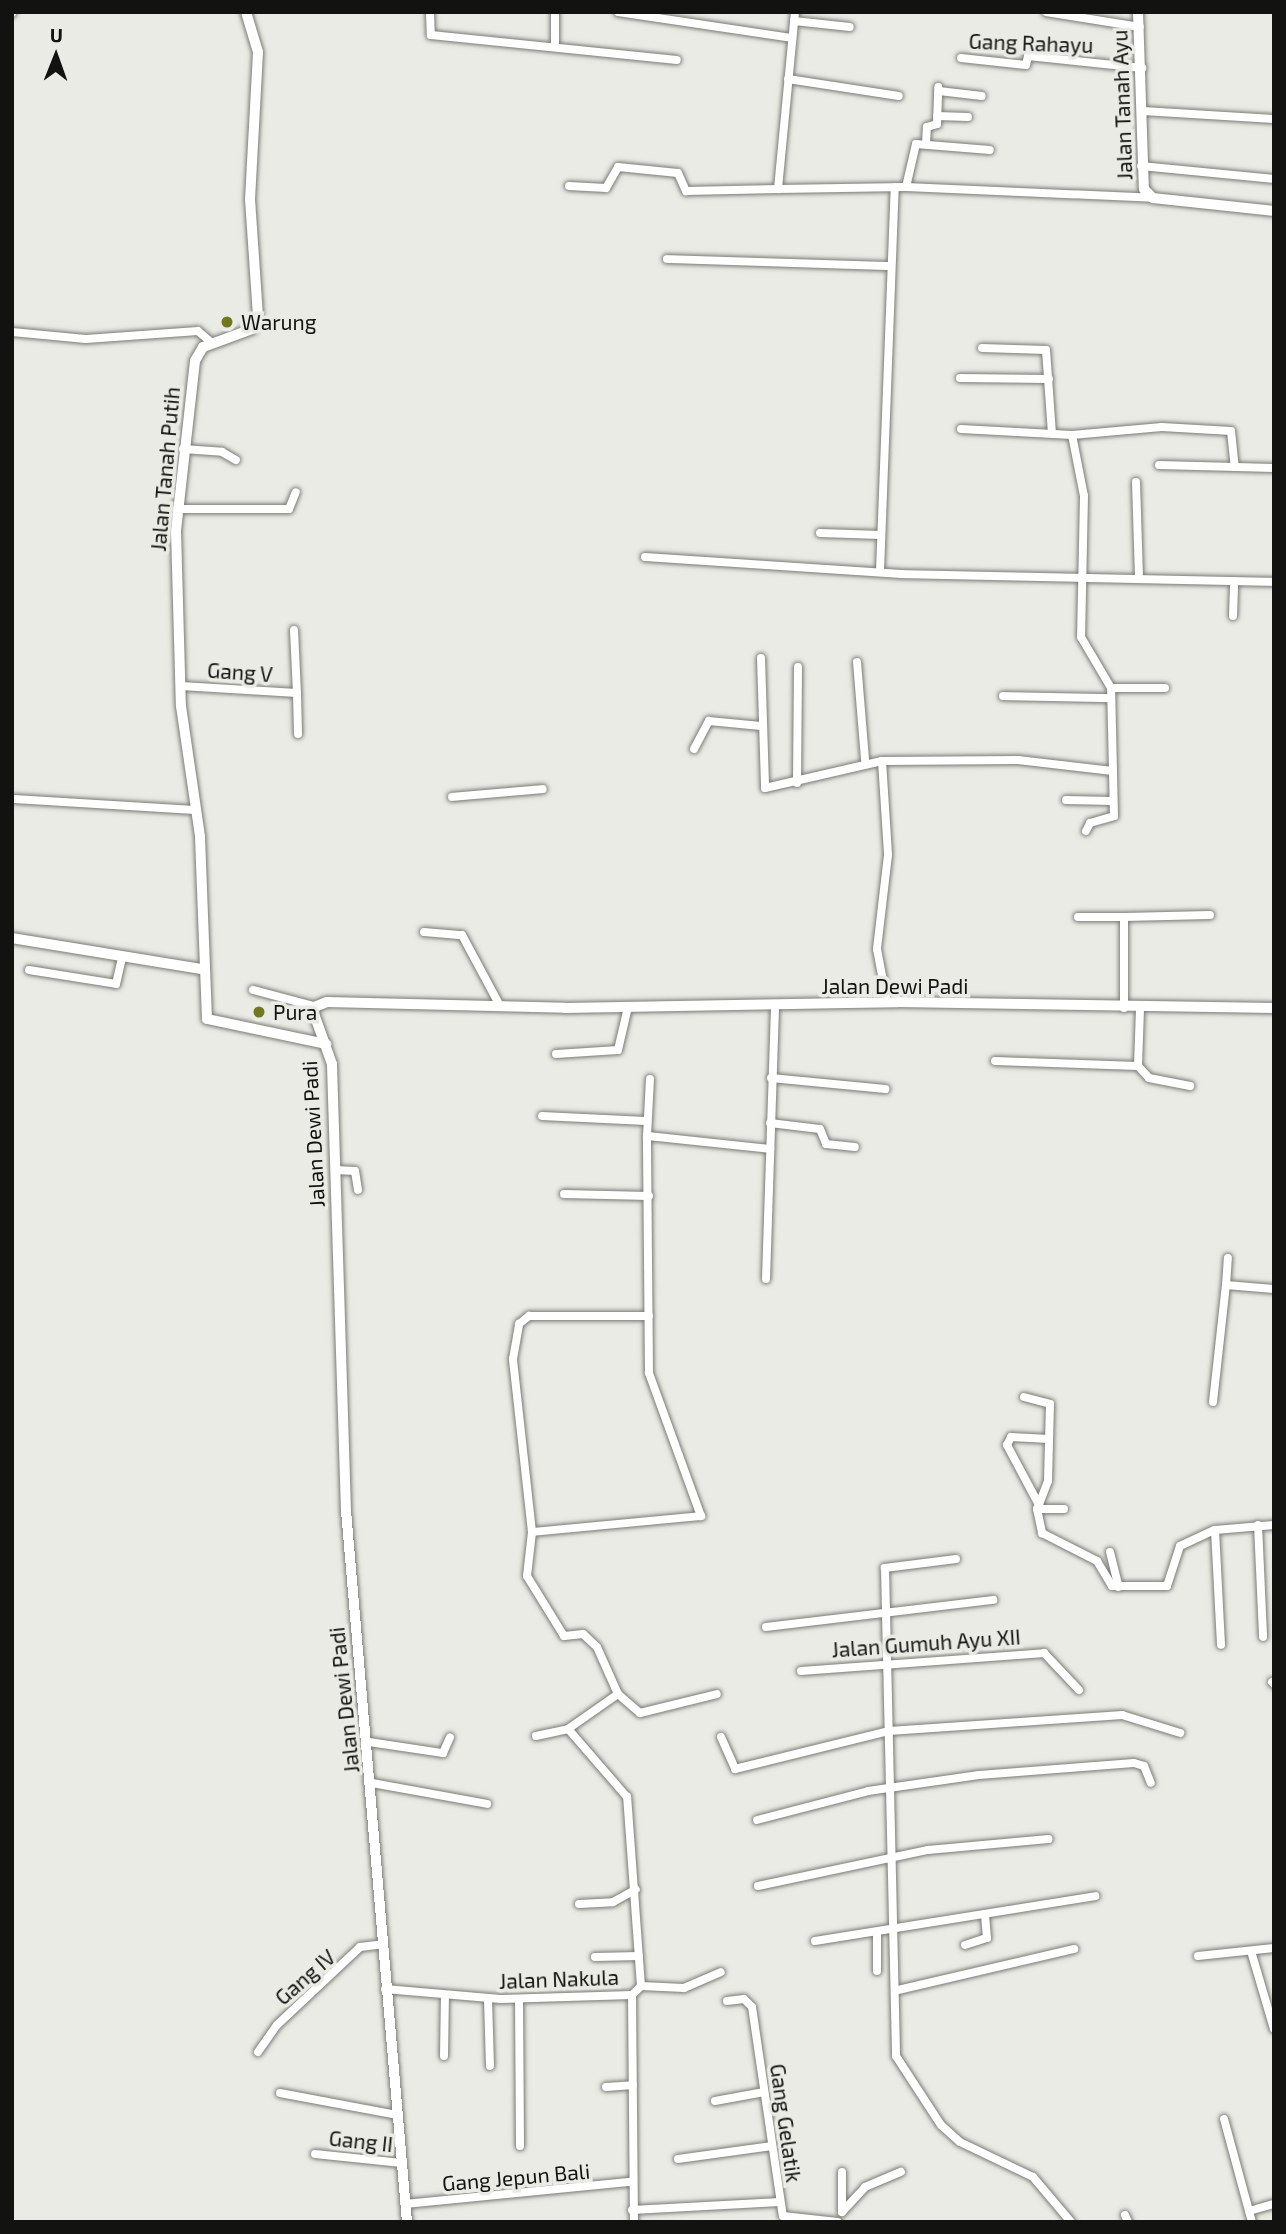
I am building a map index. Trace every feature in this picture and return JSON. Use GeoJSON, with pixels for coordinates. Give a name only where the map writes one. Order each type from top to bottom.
{"type":"FeatureCollection","features":[{"type":"Feature","properties":{"kind":"street"},"geometry":{"type":"LineString","coordinates":[[12,332],[86,339],[198,331],[212,343],[252,329],[258,316],[250,199],[258,52],[246,12]]}},
{"type":"Feature","properties":{"kind":"street"},"geometry":{"type":"LineString","coordinates":[[430,12],[431,35],[555,45],[677,60]]}},
{"type":"Feature","properties":{"kind":"street"},"geometry":{"type":"LineString","coordinates":[[555,12],[555,45]]}},
{"type":"Feature","properties":{"kind":"street"},"geometry":{"type":"LineString","coordinates":[[618,12],[791,38]]}},
{"type":"Feature","properties":{"kind":"street"},"geometry":{"type":"LineString","coordinates":[[1046,12],[1140,27]]}},
{"type":"Feature","properties":{"kind":"street","name":"Jalan Tanah Ayu"},"geometry":{"type":"LineString","coordinates":[[1138,12],[1143,111],[1142,186],[1153,198],[1274,211]]}},
{"type":"Feature","properties":{"kind":"street"},"geometry":{"type":"LineString","coordinates":[[778,189],[795,17],[850,27]]}},
{"type":"Feature","properties":{"kind":"street","name":"Gang Rahayu"},"geometry":{"type":"LineString","coordinates":[[961,58],[1026,65],[1028,56],[1142,68]]}},
{"type":"Feature","properties":{"kind":"street"},"geometry":{"type":"LineString","coordinates":[[788,79],[899,96]]}},
{"type":"Feature","properties":{"kind":"street"},"geometry":{"type":"LineString","coordinates":[[926,144],[928,127],[937,116],[939,89],[982,96]]}},
{"type":"Feature","properties":{"kind":"street"},"geometry":{"type":"LineString","coordinates":[[1143,111],[1274,119]]}},
{"type":"Feature","properties":{"kind":"street"},"geometry":{"type":"LineString","coordinates":[[937,116],[968,117]]}},
{"type":"Feature","properties":{"kind":"street"},"geometry":{"type":"LineString","coordinates":[[906,187],[912,147],[926,144],[990,150]]}},
{"type":"Feature","properties":{"kind":"street"},"geometry":{"type":"LineString","coordinates":[[1141,166],[1274,179]]}},
{"type":"Feature","properties":{"kind":"street"},"geometry":{"type":"LineString","coordinates":[[569,186],[606,188],[618,167],[678,173],[686,191],[906,187],[1153,198]]}},
{"type":"Feature","properties":{"kind":"street"},"geometry":{"type":"LineString","coordinates":[[880,571],[895,187]]}},
{"type":"Feature","properties":{"kind":"street"},"geometry":{"type":"LineString","coordinates":[[667,259],[890,266]]}},
{"type":"Feature","properties":{"kind":"street","name":"Jalan Tanah Putih"},"geometry":{"type":"LineString","coordinates":[[212,343],[195,360],[177,509],[181,686],[195,810],[206,1014],[216,1025],[326,1045]]}},
{"type":"Feature","properties":{"kind":"street"},"geometry":{"type":"LineString","coordinates":[[982,348],[1044,349],[1049,379],[1052,433]]}},
{"type":"Feature","properties":{"kind":"street"},"geometry":{"type":"LineString","coordinates":[[960,378],[1049,379]]}},
{"type":"Feature","properties":{"kind":"street"},"geometry":{"type":"LineString","coordinates":[[961,429],[1072,435],[1162,427],[1231,431],[1235,467]]}},
{"type":"Feature","properties":{"kind":"street"},"geometry":{"type":"LineString","coordinates":[[1072,435],[1084,496],[1086,574],[1083,646],[1111,688],[1113,817],[1090,822],[1086,831]]}},
{"type":"Feature","properties":{"kind":"street"},"geometry":{"type":"LineString","coordinates":[[183,449],[222,452],[236,460]]}},
{"type":"Feature","properties":{"kind":"street"},"geometry":{"type":"LineString","coordinates":[[1159,465],[1274,468]]}},
{"type":"Feature","properties":{"kind":"street"},"geometry":{"type":"LineString","coordinates":[[1136,482],[1139,577]]}},
{"type":"Feature","properties":{"kind":"street"},"geometry":{"type":"LineString","coordinates":[[177,509],[289,509],[296,492]]}},
{"type":"Feature","properties":{"kind":"street"},"geometry":{"type":"LineString","coordinates":[[820,533],[881,535]]}},
{"type":"Feature","properties":{"kind":"street"},"geometry":{"type":"LineString","coordinates":[[645,557],[880,571],[1086,574],[1274,582]]}},
{"type":"Feature","properties":{"kind":"street"},"geometry":{"type":"LineString","coordinates":[[1233,616],[1234,581]]}},
{"type":"Feature","properties":{"kind":"street"},"geometry":{"type":"LineString","coordinates":[[293,630],[297,693]]}},
{"type":"Feature","properties":{"kind":"street"},"geometry":{"type":"LineString","coordinates":[[761,658],[763,786],[776,790],[865,760],[926,764],[968,760],[1112,771]]}},
{"type":"Feature","properties":{"kind":"street"},"geometry":{"type":"LineString","coordinates":[[857,662],[865,760]]}},
{"type":"Feature","properties":{"kind":"street"},"geometry":{"type":"LineString","coordinates":[[797,783],[798,667]]}},
{"type":"Feature","properties":{"kind":"street","name":"Gang V"},"geometry":{"type":"LineString","coordinates":[[181,686],[297,693],[298,734]]}},
{"type":"Feature","properties":{"kind":"street"},"geometry":{"type":"LineString","coordinates":[[1111,688],[1165,688]]}},
{"type":"Feature","properties":{"kind":"street"},"geometry":{"type":"LineString","coordinates":[[1003,696],[1110,698]]}},
{"type":"Feature","properties":{"kind":"street"},"geometry":{"type":"LineString","coordinates":[[695,749],[709,721],[761,726]]}},
{"type":"Feature","properties":{"kind":"street"},"geometry":{"type":"LineString","coordinates":[[882,761],[888,855],[877,948],[892,1002]]}},
{"type":"Feature","properties":{"kind":"street"},"geometry":{"type":"LineString","coordinates":[[452,797],[543,789]]}},
{"type":"Feature","properties":{"kind":"street"},"geometry":{"type":"LineString","coordinates":[[14,799],[195,810]]}},
{"type":"Feature","properties":{"kind":"street"},"geometry":{"type":"LineString","coordinates":[[1066,800],[1113,801]]}},
{"type":"Feature","properties":{"kind":"street"},"geometry":{"type":"LineString","coordinates":[[1078,917],[1210,915]]}},
{"type":"Feature","properties":{"kind":"street"},"geometry":{"type":"LineString","coordinates":[[1124,917],[1124,1009]]}},
{"type":"Feature","properties":{"kind":"street"},"geometry":{"type":"LineString","coordinates":[[425,932],[461,935],[498,1006]]}},
{"type":"Feature","properties":{"kind":"street"},"geometry":{"type":"LineString","coordinates":[[12,938],[202,969]]}},
{"type":"Feature","properties":{"kind":"street"},"geometry":{"type":"LineString","coordinates":[[29,970],[116,984],[122,957]]}},
{"type":"Feature","properties":{"kind":"street"},"geometry":{"type":"LineString","coordinates":[[253,990],[313,1006]]}},
{"type":"Feature","properties":{"kind":"street","name":"Jalan Dewi Padi"},"geometry":{"type":"LineString","coordinates":[[407,2222],[385,1989],[369,1742],[347,1524],[335,1170],[326,1045],[313,1006],[775,1007],[892,1002],[1124,1009],[1274,1008]]}},
{"type":"Feature","properties":{"kind":"street"},"geometry":{"type":"LineString","coordinates":[[556,1055],[618,1050],[628,1007]]}},
{"type":"Feature","properties":{"kind":"street"},"geometry":{"type":"LineString","coordinates":[[766,1279],[775,1007]]}},
{"type":"Feature","properties":{"kind":"street"},"geometry":{"type":"LineString","coordinates":[[1140,1009],[1138,1066],[1149,1078],[1189,1086]]}},
{"type":"Feature","properties":{"kind":"street"},"geometry":{"type":"LineString","coordinates":[[995,1061],[1138,1066]]}},
{"type":"Feature","properties":{"kind":"street"},"geometry":{"type":"LineString","coordinates":[[771,1078],[885,1089]]}},
{"type":"Feature","properties":{"kind":"street"},"geometry":{"type":"LineString","coordinates":[[532,1532],[701,1516],[654,1394],[649,1316],[646,1121],[650,1079]]}},
{"type":"Feature","properties":{"kind":"street"},"geometry":{"type":"LineString","coordinates":[[542,1116],[646,1121]]}},
{"type":"Feature","properties":{"kind":"street"},"geometry":{"type":"LineString","coordinates":[[770,1123],[822,1129],[826,1144],[855,1147]]}},
{"type":"Feature","properties":{"kind":"street"},"geometry":{"type":"LineString","coordinates":[[647,1136],[770,1149]]}},
{"type":"Feature","properties":{"kind":"street"},"geometry":{"type":"LineString","coordinates":[[335,1170],[355,1171],[358,1190]]}},
{"type":"Feature","properties":{"kind":"street"},"geometry":{"type":"LineString","coordinates":[[564,1194],[649,1196]]}},
{"type":"Feature","properties":{"kind":"street"},"geometry":{"type":"LineString","coordinates":[[1213,1402],[1228,1258]]}},
{"type":"Feature","properties":{"kind":"street"},"geometry":{"type":"LineString","coordinates":[[1226,1285],[1274,1289]]}},
{"type":"Feature","properties":{"kind":"street"},"geometry":{"type":"LineString","coordinates":[[649,1316],[529,1316],[519,1324],[513,1397],[532,1532],[527,1576],[564,1636],[583,1634],[597,1647],[618,1694],[640,1713],[717,1694]]}},
{"type":"Feature","properties":{"kind":"street"},"geometry":{"type":"LineString","coordinates":[[1024,1397],[1049,1400],[1048,1481],[1038,1506]]}},
{"type":"Feature","properties":{"kind":"street"},"geometry":{"type":"LineString","coordinates":[[1049,1439],[1012,1437],[1007,1445],[1038,1506],[1049,1539],[1090,1555],[1119,1587]]}},
{"type":"Feature","properties":{"kind":"street"},"geometry":{"type":"LineString","coordinates":[[1038,1506],[1064,1508]]}},
{"type":"Feature","properties":{"kind":"street"},"geometry":{"type":"LineString","coordinates":[[1258,1525],[1263,1637]]}},
{"type":"Feature","properties":{"kind":"street"},"geometry":{"type":"LineString","coordinates":[[1119,1587],[1172,1584],[1176,1550],[1215,1531],[1274,1525]]}},
{"type":"Feature","properties":{"kind":"street"},"geometry":{"type":"LineString","coordinates":[[1215,1531],[1221,1645]]}},
{"type":"Feature","properties":{"kind":"street"},"geometry":{"type":"LineString","coordinates":[[1110,1552],[1119,1587]]}},
{"type":"Feature","properties":{"kind":"street"},"geometry":{"type":"LineString","coordinates":[[956,1559],[885,1565],[897,1931],[896,2056],[941,2125],[960,2142],[1033,2177],[1070,2222]]}},
{"type":"Feature","properties":{"kind":"street"},"geometry":{"type":"LineString","coordinates":[[766,1627],[886,1609],[993,1600]]}},
{"type":"Feature","properties":{"kind":"street","name":"Jalan Gumuh Ayu XII"},"geometry":{"type":"LineString","coordinates":[[801,1671],[887,1660],[1044,1653],[1079,1690]]}},
{"type":"Feature","properties":{"kind":"street"},"geometry":{"type":"LineString","coordinates":[[536,1736],[572,1726],[618,1694]]}},
{"type":"Feature","properties":{"kind":"street"},"geometry":{"type":"LineString","coordinates":[[721,1737],[735,1769],[890,1731],[1122,1715],[1180,1733]]}},
{"type":"Feature","properties":{"kind":"street"},"geometry":{"type":"LineString","coordinates":[[572,1726],[624,1790],[636,1889],[641,1986]]}},
{"type":"Feature","properties":{"kind":"street"},"geometry":{"type":"LineString","coordinates":[[369,1742],[443,1753],[450,1737]]}},
{"type":"Feature","properties":{"kind":"street"},"geometry":{"type":"LineString","coordinates":[[757,1820],[891,1787],[1134,1763],[1144,1766],[1151,1783]]}},
{"type":"Feature","properties":{"kind":"street"},"geometry":{"type":"LineString","coordinates":[[372,1783],[487,1804]]}},
{"type":"Feature","properties":{"kind":"street"},"geometry":{"type":"LineString","coordinates":[[758,1886],[895,1857],[1049,1839]]}},
{"type":"Feature","properties":{"kind":"street"},"geometry":{"type":"LineString","coordinates":[[579,1904],[613,1902],[636,1889]]}},
{"type":"Feature","properties":{"kind":"street"},"geometry":{"type":"LineString","coordinates":[[816,1941],[897,1931],[1096,1896]]}},
{"type":"Feature","properties":{"kind":"street"},"geometry":{"type":"LineString","coordinates":[[965,1945],[987,1938],[985,1916]]}},
{"type":"Feature","properties":{"kind":"street"},"geometry":{"type":"LineString","coordinates":[[877,1934],[877,1971]]}},
{"type":"Feature","properties":{"kind":"street","name":"Gang IV"},"geometry":{"type":"LineString","coordinates":[[258,2052],[277,2025],[360,1947],[383,1943]]}},
{"type":"Feature","properties":{"kind":"street"},"geometry":{"type":"LineString","coordinates":[[1198,1956],[1274,1948]]}},
{"type":"Feature","properties":{"kind":"street"},"geometry":{"type":"LineString","coordinates":[[898,1990],[1074,1949]]}},
{"type":"Feature","properties":{"kind":"street"},"geometry":{"type":"LineString","coordinates":[[1251,1951],[1274,2029]]}},
{"type":"Feature","properties":{"kind":"street"},"geometry":{"type":"LineString","coordinates":[[595,1957],[639,1956]]}},
{"type":"Feature","properties":{"kind":"street"},"geometry":{"type":"LineString","coordinates":[[632,1995],[641,1986],[684,1988],[721,1972]]}},
{"type":"Feature","properties":{"kind":"street","name":"Jalan Nakula"},"geometry":{"type":"LineString","coordinates":[[385,1989],[488,1999],[632,1995],[631,2182],[634,2222]]}},
{"type":"Feature","properties":{"kind":"street"},"geometry":{"type":"LineString","coordinates":[[444,2056],[445,1995]]}},
{"type":"Feature","properties":{"kind":"street"},"geometry":{"type":"LineString","coordinates":[[488,1999],[490,2066]]}},
{"type":"Feature","properties":{"kind":"street"},"geometry":{"type":"LineString","coordinates":[[519,1999],[520,2146]]}},
{"type":"Feature","properties":{"kind":"street","name":"Gang Gelatik"},"geometry":{"type":"LineString","coordinates":[[727,2001],[744,1999],[752,2007],[780,2202],[785,2219],[840,2219]]}},
{"type":"Feature","properties":{"kind":"street"},"geometry":{"type":"LineString","coordinates":[[606,2087],[633,2085]]}},
{"type":"Feature","properties":{"kind":"street"},"geometry":{"type":"LineString","coordinates":[[715,2101],[764,2092]]}},
{"type":"Feature","properties":{"kind":"street"},"geometry":{"type":"LineString","coordinates":[[280,2093],[398,2115]]}},
{"type":"Feature","properties":{"kind":"street"},"geometry":{"type":"LineString","coordinates":[[1224,2119],[1252,2222]]}},
{"type":"Feature","properties":{"kind":"street"},"geometry":{"type":"LineString","coordinates":[[678,2159],[772,2146]]}},
{"type":"Feature","properties":{"kind":"street","name":"Gang II"},"geometry":{"type":"LineString","coordinates":[[315,2154],[402,2163]]}},
{"type":"Feature","properties":{"kind":"street"},"geometry":{"type":"LineString","coordinates":[[840,2219],[842,2172]]}},
{"type":"Feature","properties":{"kind":"street"},"geometry":{"type":"LineString","coordinates":[[840,2219],[865,2187],[901,2172]]}},
{"type":"Feature","properties":{"kind":"street","name":"Gang Jepun Bali"},"geometry":{"type":"LineString","coordinates":[[405,2204],[631,2182]]}},
{"type":"Feature","properties":{"kind":"street"},"geometry":{"type":"LineString","coordinates":[[632,2210],[780,2202]]}},
{"type":"Feature","properties":{"kind":"street"},"geometry":{"type":"LineString","coordinates":[[1249,2211],[1274,2204]]}},
{"type":"Feature","properties":{"kind":"place","name":"Warung"},"geometry":{"type":"Point","coordinates":[227,322]}},
{"type":"Feature","properties":{"kind":"place","name":"Pura"},"geometry":{"type":"Point","coordinates":[259,1012]}}]}
